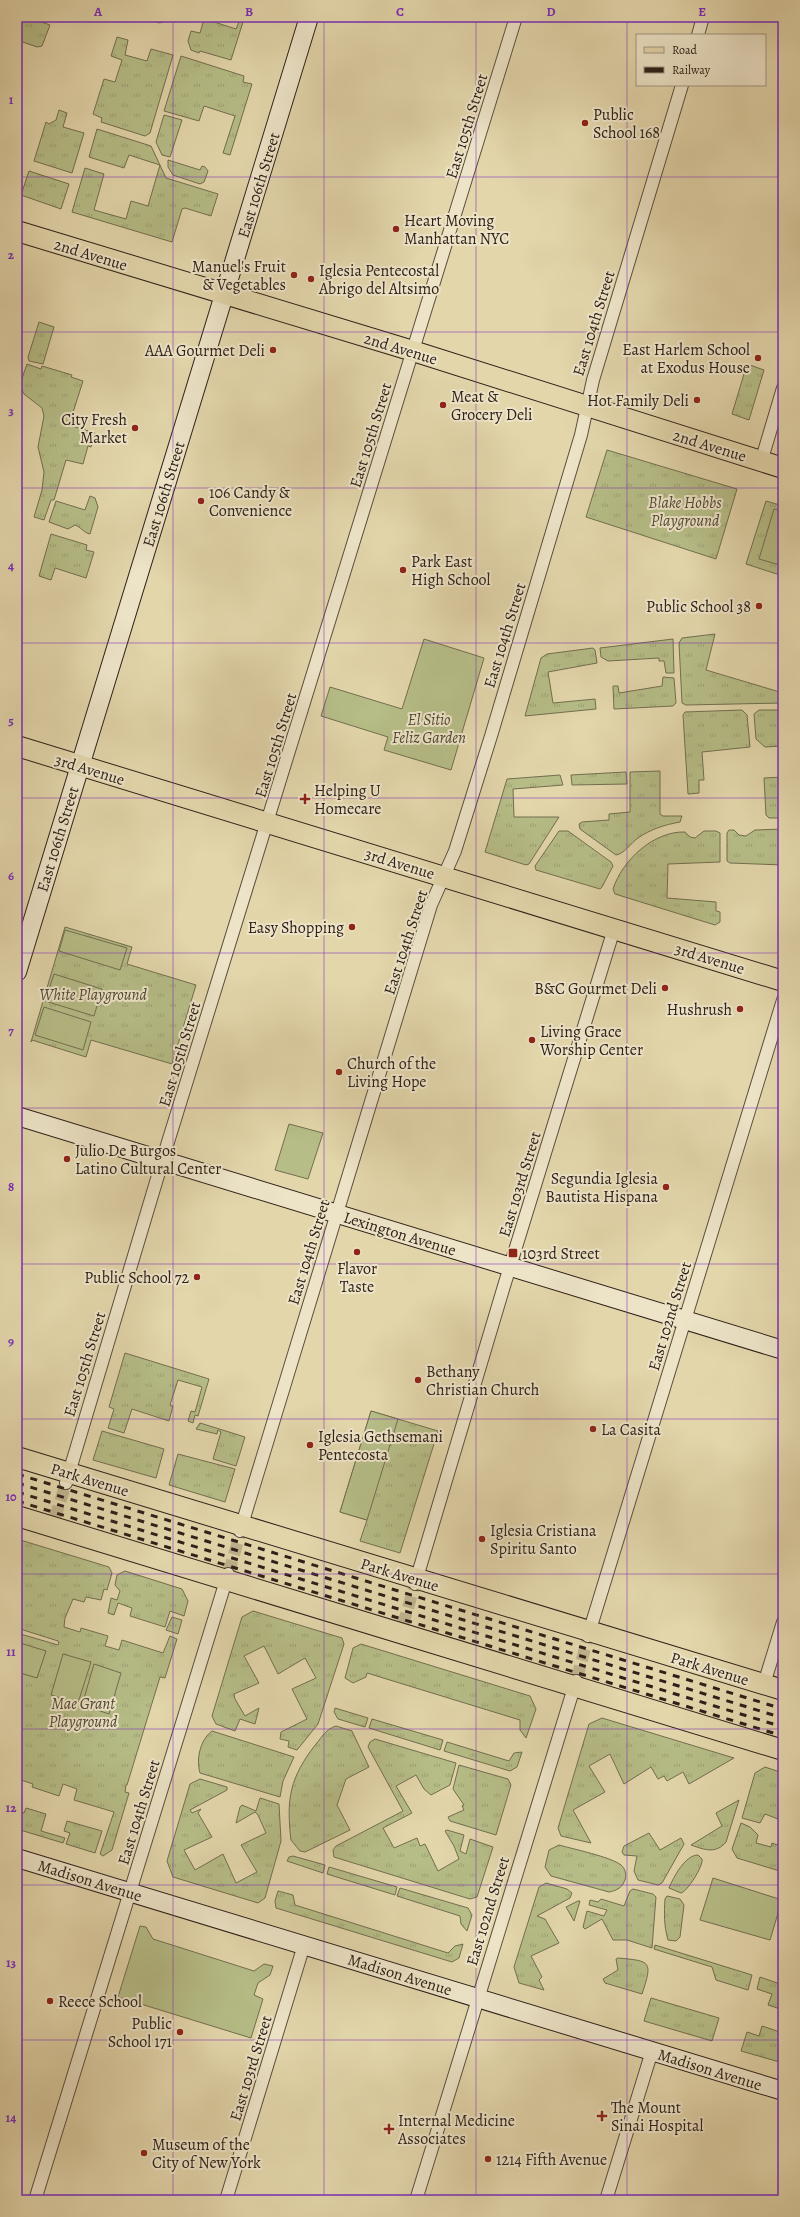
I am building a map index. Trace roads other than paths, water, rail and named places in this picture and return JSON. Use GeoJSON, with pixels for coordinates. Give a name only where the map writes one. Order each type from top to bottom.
{"type":"FeatureCollection","features":[{"type":"Feature","properties":{"kind":"main road","name":"East 106th Street"},"geometry":{"type":"LineString","coordinates":[[17,972],[309,17]]}},
{"type":"Feature","properties":{"kind":"main road","name":"2nd Avenue"},"geometry":{"type":"LineString","coordinates":[[17,232],[413,352],[783,468]]}},
{"type":"Feature","properties":{"kind":"main road","name":"3rd Avenue"},"geometry":{"type":"LineString","coordinates":[[17,746],[783,980]]}},
{"type":"Feature","properties":{"kind":"main road","name":"Lexington Avenue"},"geometry":{"type":"LineString","coordinates":[[17,1116],[783,1350]]}},
{"type":"Feature","properties":{"kind":"main road","name":"Park Avenue"},"geometry":{"type":"LineString","coordinates":[[17,1457],[67,1478],[588,1636],[783,1690]]}},
{"type":"Feature","properties":{"kind":"main road"},"geometry":{"type":"LineString","coordinates":[[17,1516],[54,1522],[575,1683],[783,1750]]}},
{"type":"Feature","properties":{"kind":"main road","name":"Madison Avenue"},"geometry":{"type":"LineString","coordinates":[[17,1858],[129,1893],[304,1944],[783,2091]]}},
{"type":"Feature","properties":{"kind":"street","name":"East 105th Street"},"geometry":{"type":"LineString","coordinates":[[67,1478],[162,1161],[268,823],[516,17]]}},
{"type":"Feature","properties":{"kind":"street"},"geometry":{"type":"LineString","coordinates":[[698,34],[703,17]]}},
{"type":"Feature","properties":{"kind":"street","name":"East 104th Street"},"geometry":{"type":"LineString","coordinates":[[241,1530],[431,905],[445,877],[455,851],[500,706],[581,434],[593,380],[682,86]]}},
{"type":"Feature","properties":{"kind":"street"},"geometry":{"type":"LineString","coordinates":[[761,462],[783,388]]}},
{"type":"Feature","properties":{"kind":"street","name":"East 103rd Street"},"geometry":{"type":"LineString","coordinates":[[415,1583],[510,1266],[614,929]]}},
{"type":"Feature","properties":{"kind":"street","name":"East 102nd Street"},"geometry":{"type":"LineString","coordinates":[[588,1636],[783,1000]]}},
{"type":"Feature","properties":{"kind":"street","name":"East 104th Street"},"geometry":{"type":"LineString","coordinates":[[35,2200],[227,1576]]}},
{"type":"Feature","properties":{"kind":"street"},"geometry":{"type":"LineString","coordinates":[[764,1684],[783,1622]]}},
{"type":"Feature","properties":{"kind":"street","name":"East 102nd Street"},"geometry":{"type":"LineString","coordinates":[[416,2200],[575,1683]]}},
{"type":"Feature","properties":{"kind":"street","name":"East 103rd Street"},"geometry":{"type":"LineString","coordinates":[[226,2200],[304,1944]]}},
{"type":"Feature","properties":{"kind":"street"},"geometry":{"type":"LineString","coordinates":[[606,2200],[652,2051]]}},
{"type":"Feature","properties":{"kind":"tunnel"},"geometry":{"type":"LineString","coordinates":[[55,1518],[66,1483]]}},
{"type":"Feature","properties":{"kind":"tunnel"},"geometry":{"type":"LineString","coordinates":[[229,1572],[240,1534]]}},
{"type":"Feature","properties":{"kind":"tunnel"},"geometry":{"type":"LineString","coordinates":[[403,1625],[414,1587]]}},
{"type":"Feature","properties":{"kind":"tunnel"},"geometry":{"type":"LineString","coordinates":[[577,1678],[587,1641]]}},
{"type":"Feature","properties":{"kind":"railway"},"geometry":{"type":"LineString","coordinates":[[17,1474],[783,1709]]}},
{"type":"Feature","properties":{"kind":"railway"},"geometry":{"type":"LineString","coordinates":[[17,1483],[783,1718]]}},
{"type":"Feature","properties":{"kind":"railway"},"geometry":{"type":"LineString","coordinates":[[17,1492],[783,1727]]}},
{"type":"Feature","properties":{"kind":"railway"},"geometry":{"type":"LineString","coordinates":[[17,1501],[783,1736]]}},
{"type":"Feature","properties":{"kind":"place","name":"Public School 168"},"geometry":{"type":"Point","coordinates":[585,123]}},
{"type":"Feature","properties":{"kind":"place","name":"Heart Moving Manhattan NYC"},"geometry":{"type":"Point","coordinates":[396,229]}},
{"type":"Feature","properties":{"kind":"place","name":"Manuel's Fruit & Vegetables"},"geometry":{"type":"Point","coordinates":[294,275]}},
{"type":"Feature","properties":{"kind":"place","name":"Iglesia Pentecostal Abrigo del Altsimo"},"geometry":{"type":"Point","coordinates":[311,279]}},
{"type":"Feature","properties":{"kind":"place","name":"AAA Gourmet Deli"},"geometry":{"type":"Point","coordinates":[273,350]}},
{"type":"Feature","properties":{"kind":"place","name":"East Harlem School at Exodus House"},"geometry":{"type":"Point","coordinates":[758,358]}},
{"type":"Feature","properties":{"kind":"place","name":"Hot Family Deli"},"geometry":{"type":"Point","coordinates":[697,400]}},
{"type":"Feature","properties":{"kind":"place","name":"Meat & Grocery Deli"},"geometry":{"type":"Point","coordinates":[443,405]}},
{"type":"Feature","properties":{"kind":"place","name":"City Fresh Market"},"geometry":{"type":"Point","coordinates":[135,428]}},
{"type":"Feature","properties":{"kind":"place","name":"106 Candy & Convenience"},"geometry":{"type":"Point","coordinates":[201,501]}},
{"type":"Feature","properties":{"kind":"place","name":"Park East High School"},"geometry":{"type":"Point","coordinates":[403,570]}},
{"type":"Feature","properties":{"kind":"place","name":"Public School 38"},"geometry":{"type":"Point","coordinates":[759,606]}},
{"type":"Feature","properties":{"kind":"place","name":"Helping U Homecare"},"geometry":{"type":"Point","coordinates":[305,799]}},
{"type":"Feature","properties":{"kind":"place","name":"Easy Shopping"},"geometry":{"type":"Point","coordinates":[352,927]}},
{"type":"Feature","properties":{"kind":"place","name":"B&C Gourmet Deli"},"geometry":{"type":"Point","coordinates":[665,988]}},
{"type":"Feature","properties":{"kind":"place","name":"Hushrush"},"geometry":{"type":"Point","coordinates":[740,1009]}},
{"type":"Feature","properties":{"kind":"place","name":"Living Grace Worship Center"},"geometry":{"type":"Point","coordinates":[532,1040]}},
{"type":"Feature","properties":{"kind":"place","name":"Church of the Living Hope"},"geometry":{"type":"Point","coordinates":[339,1072]}},
{"type":"Feature","properties":{"kind":"place","name":"Julio De Burgos Latino Cultural Center"},"geometry":{"type":"Point","coordinates":[67,1159]}},
{"type":"Feature","properties":{"kind":"place","name":"Segundia Iglesia Bautista Hispana"},"geometry":{"type":"Point","coordinates":[666,1187]}},
{"type":"Feature","properties":{"kind":"place","name":"Flavor Taste"},"geometry":{"type":"Point","coordinates":[357,1252]}},
{"type":"Feature","properties":{"kind":"place","name":"103rd Street"},"geometry":{"type":"Point","coordinates":[513,1253]}},
{"type":"Feature","properties":{"kind":"place","name":"Public School 72"},"geometry":{"type":"Point","coordinates":[197,1277]}},
{"type":"Feature","properties":{"kind":"place","name":"Bethany Christian Church"},"geometry":{"type":"Point","coordinates":[418,1380]}},
{"type":"Feature","properties":{"kind":"place","name":"La Casita"},"geometry":{"type":"Point","coordinates":[593,1429]}},
{"type":"Feature","properties":{"kind":"place","name":"Iglesia Gethsemani Pentecosta"},"geometry":{"type":"Point","coordinates":[310,1445]}},
{"type":"Feature","properties":{"kind":"place","name":"Iglesia Cristiana Spiritu Santo"},"geometry":{"type":"Point","coordinates":[482,1539]}},
{"type":"Feature","properties":{"kind":"place","name":"Reece School"},"geometry":{"type":"Point","coordinates":[50,2001]}},
{"type":"Feature","properties":{"kind":"place","name":"Public School 171"},"geometry":{"type":"Point","coordinates":[180,2032]}},
{"type":"Feature","properties":{"kind":"place","name":"The Mount Sinai Hospital"},"geometry":{"type":"Point","coordinates":[602,2116]}},
{"type":"Feature","properties":{"kind":"place","name":"Internal Medicine Associates"},"geometry":{"type":"Point","coordinates":[389,2129]}},
{"type":"Feature","properties":{"kind":"place","name":"Museum of the City of New York"},"geometry":{"type":"Point","coordinates":[144,2153]}},
{"type":"Feature","properties":{"kind":"place","name":"1214 Fifth Avenue"},"geometry":{"type":"Point","coordinates":[488,2159]}},
{"type":"Feature","properties":{"kind":"park label","name":"Blake Hobbs Playground"},"geometry":{"type":"Point","coordinates":[685,511]}},
{"type":"Feature","properties":{"kind":"park label","name":"El Sitio Feliz Garden"},"geometry":{"type":"Point","coordinates":[429,728]}},
{"type":"Feature","properties":{"kind":"park label","name":"White Playground"},"geometry":{"type":"Point","coordinates":[93,994]}},
{"type":"Feature","properties":{"kind":"park label","name":"Mae Grant Playground"},"geometry":{"type":"Point","coordinates":[83,1712]}}]}
